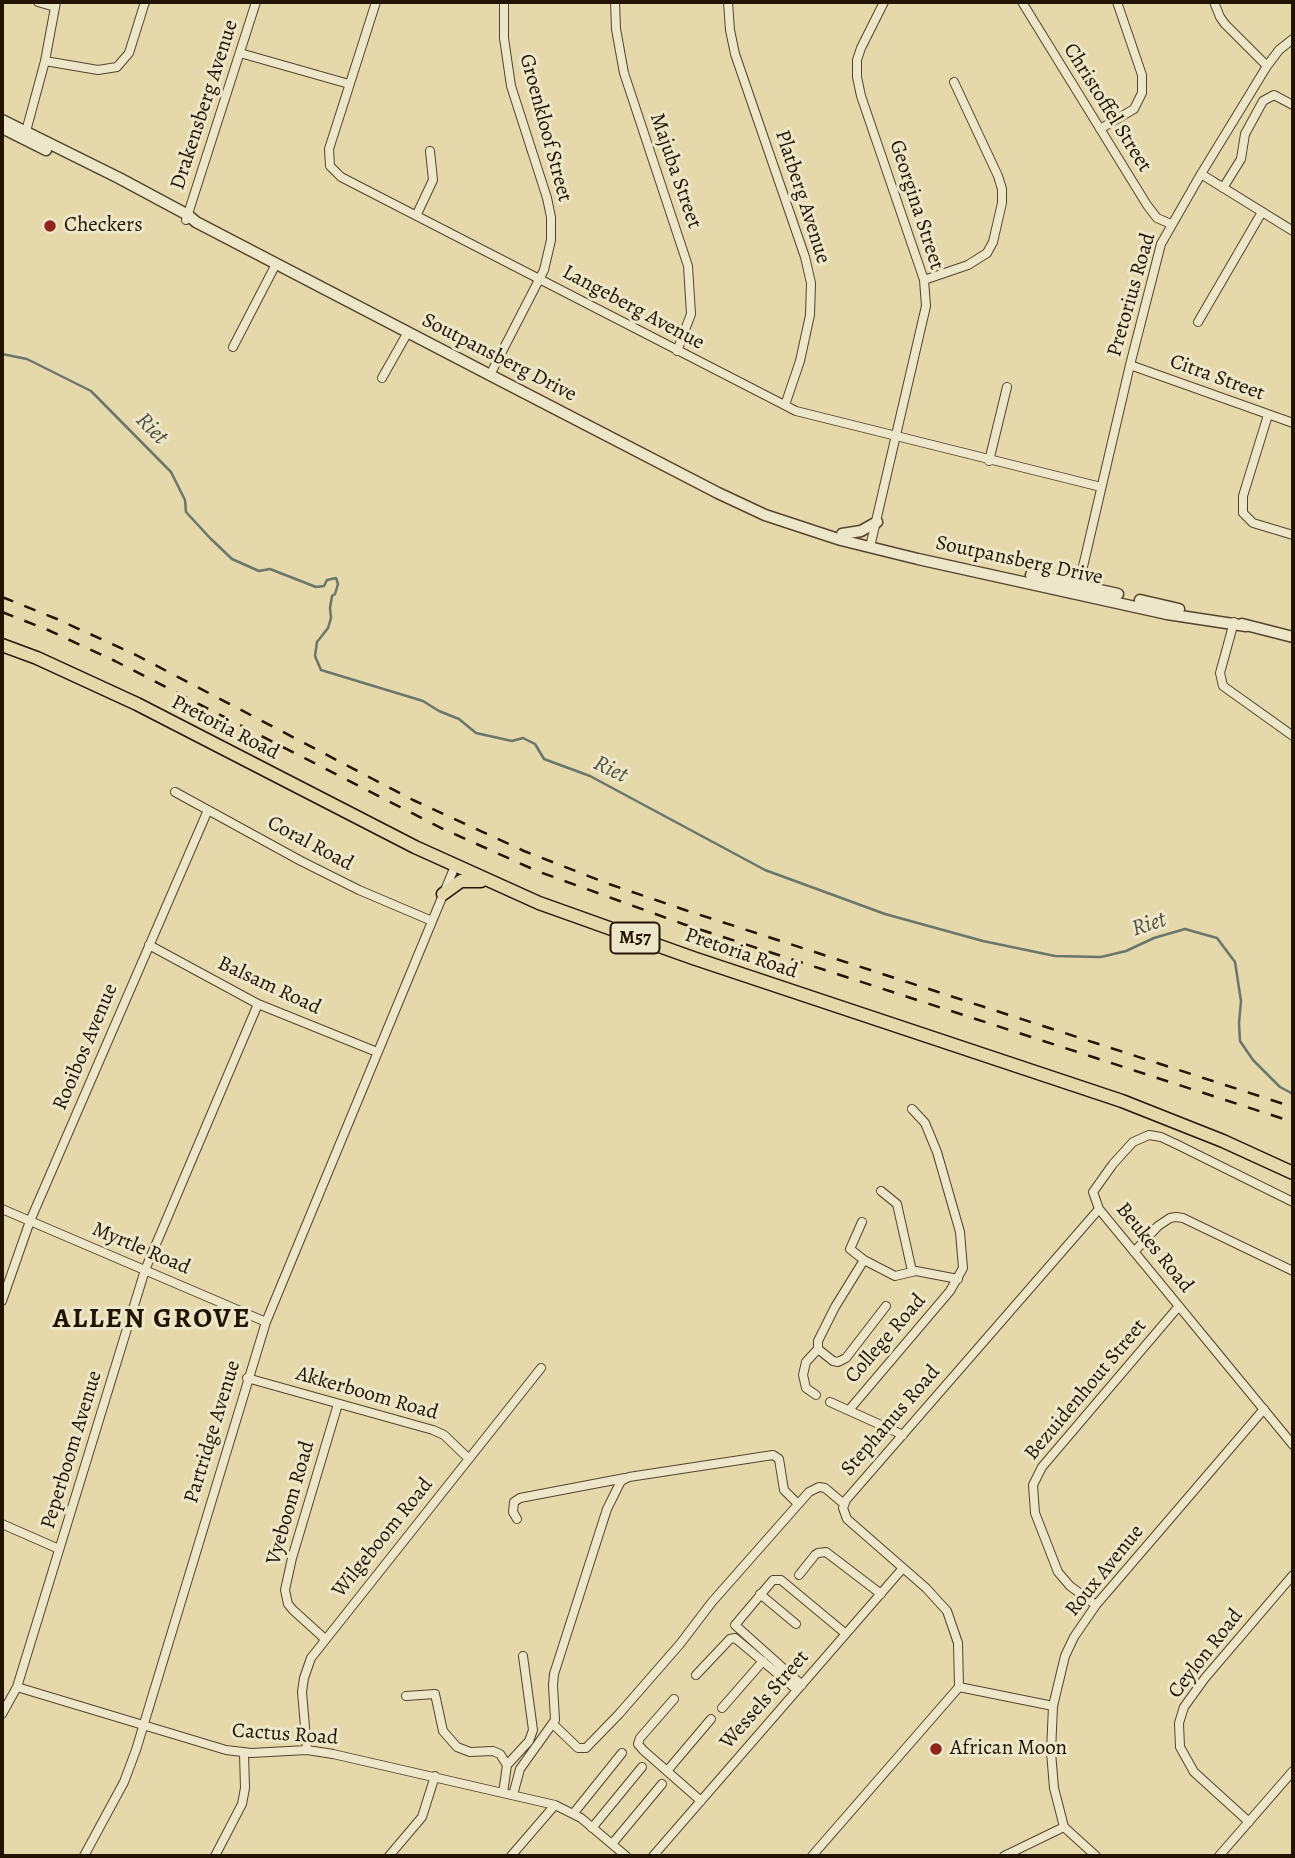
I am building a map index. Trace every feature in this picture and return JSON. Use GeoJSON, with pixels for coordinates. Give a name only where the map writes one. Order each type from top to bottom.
{"type":"FeatureCollection","features":[{"type":"Feature","properties":{"kind":"main road","name":"Pretoria Road"},"geometry":{"type":"LineString","coordinates":[[2,645],[137,704],[455,866],[539,903],[692,958],[1122,1101],[1223,1141],[1293,1173]]}},
{"type":"Feature","properties":{"kind":"main road"},"geometry":{"type":"LineString","coordinates":[[2,654],[20,652]]}},
{"type":"Feature","properties":{"kind":"main road"},"geometry":{"type":"LineString","coordinates":[[443,894],[461,881],[489,881]]}},
{"type":"Feature","properties":{"kind":"street"},"geometry":{"type":"LineString","coordinates":[[24,135],[45,61],[56,4],[38,2]]}},
{"type":"Feature","properties":{"kind":"street"},"geometry":{"type":"LineString","coordinates":[[45,61],[98,70],[117,67],[129,53],[145,2]]}},
{"type":"Feature","properties":{"kind":"street","name":"Drakensberg Avenue"},"geometry":{"type":"LineString","coordinates":[[190,219],[256,2]]}},
{"type":"Feature","properties":{"kind":"street","name":"Langeberg Avenue"},"geometry":{"type":"LineString","coordinates":[[376,2],[329,149],[330,166],[341,177],[804,414],[1101,487]]}},
{"type":"Feature","properties":{"kind":"street","name":"Groenkloof Street"},"geometry":{"type":"LineString","coordinates":[[489,375],[540,278],[550,252],[551,217],[547,198],[512,92],[504,47],[504,2]]}},
{"type":"Feature","properties":{"kind":"street","name":"Majuba Street"},"geometry":{"type":"LineString","coordinates":[[615,2],[615,20],[624,73],[688,266],[691,314],[677,351]]}},
{"type":"Feature","properties":{"kind":"street","name":"Platberg Avenue"},"geometry":{"type":"LineString","coordinates":[[728,2],[735,54],[805,257],[811,283],[812,309],[800,361],[785,405]]}},
{"type":"Feature","properties":{"kind":"street","name":"Georgina Street"},"geometry":{"type":"LineString","coordinates":[[871,544],[926,306],[924,280],[861,96],[857,76],[857,60],[861,48],[884,2]]}},
{"type":"Feature","properties":{"kind":"street","name":"Christoffel Street"},"geometry":{"type":"LineString","coordinates":[[1022,2],[1153,214],[1162,222],[1171,224]]}},
{"type":"Feature","properties":{"kind":"street"},"geometry":{"type":"LineString","coordinates":[[1100,129],[1134,109],[1142,93],[1142,75],[1117,2]]}},
{"type":"Feature","properties":{"kind":"street"},"geometry":{"type":"LineString","coordinates":[[1214,2],[1220,17],[1267,66]]}},
{"type":"Feature","properties":{"kind":"street","name":"Pretorius Road"},"geometry":{"type":"LineString","coordinates":[[1077,589],[1158,252],[1171,224],[1267,66],[1293,38]]}},
{"type":"Feature","properties":{"kind":"street"},"geometry":{"type":"LineString","coordinates":[[240,53],[349,84]]}},
{"type":"Feature","properties":{"kind":"street"},"geometry":{"type":"LineString","coordinates":[[924,280],[968,265],[986,253],[993,242],[1002,203],[998,176],[954,82]]}},
{"type":"Feature","properties":{"kind":"street"},"geometry":{"type":"LineString","coordinates":[[1223,188],[1241,159],[1245,134],[1263,101],[1274,95],[1293,105]]}},
{"type":"Feature","properties":{"kind":"street","name":"Soutpansberg Drive"},"geometry":{"type":"LineString","coordinates":[[2,120],[24,135],[718,493],[786,522],[841,540],[871,544],[1293,638]]}},
{"type":"Feature","properties":{"kind":"street","name":"Soutpansberg Drive"},"geometry":{"type":"LineString","coordinates":[[2,128],[24,135]]}},
{"type":"Feature","properties":{"kind":"street"},"geometry":{"type":"LineString","coordinates":[[416,214],[432,180],[430,151]]}},
{"type":"Feature","properties":{"kind":"street"},"geometry":{"type":"LineString","coordinates":[[1201,174],[1293,231]]}},
{"type":"Feature","properties":{"kind":"street"},"geometry":{"type":"LineString","coordinates":[[1198,322],[1262,212]]}},
{"type":"Feature","properties":{"kind":"street"},"geometry":{"type":"LineString","coordinates":[[233,347],[276,264]]}},
{"type":"Feature","properties":{"kind":"street"},"geometry":{"type":"LineString","coordinates":[[382,378],[408,332]]}},
{"type":"Feature","properties":{"kind":"street","name":"Citra Street"},"geometry":{"type":"LineString","coordinates":[[1130,365],[1293,423]]}},
{"type":"Feature","properties":{"kind":"street"},"geometry":{"type":"LineString","coordinates":[[989,461],[1007,387]]}},
{"type":"Feature","properties":{"kind":"street"},"geometry":{"type":"LineString","coordinates":[[1268,415],[1243,496],[1243,513],[1253,523],[1293,535]]}},
{"type":"Feature","properties":{"kind":"street","name":"Soutpansberg Drive"},"geometry":{"type":"LineString","coordinates":[[786,522],[842,534],[871,544]]}},
{"type":"Feature","properties":{"kind":"street"},"geometry":{"type":"LineString","coordinates":[[842,534],[861,531],[877,522]]}},
{"type":"Feature","properties":{"kind":"street"},"geometry":{"type":"LineString","coordinates":[[1233,624],[1220,673],[1223,686],[1293,736]]}},
{"type":"Feature","properties":{"kind":"street","name":"Coral Road"},"geometry":{"type":"LineString","coordinates":[[175,792],[359,890],[432,921]]}},
{"type":"Feature","properties":{"kind":"street","name":"Rooibos Avenue"},"geometry":{"type":"LineString","coordinates":[[2,1301],[30,1221],[208,810]]}},
{"type":"Feature","properties":{"kind":"street","name":"Partridge Avenue"},"geometry":{"type":"LineString","coordinates":[[84,1856],[127,1776],[266,1322],[455,866]]}},
{"type":"Feature","properties":{"kind":"street","name":"Balsam Road"},"geometry":{"type":"LineString","coordinates":[[149,945],[258,1004],[377,1052]]}},
{"type":"Feature","properties":{"kind":"street","name":"Peperboom Avenue"},"geometry":{"type":"LineString","coordinates":[[2,1714],[17,1687],[145,1270],[258,1004]]}},
{"type":"Feature","properties":{"kind":"street"},"geometry":{"type":"LineString","coordinates":[[862,1222],[849,1249],[889,1275],[900,1276],[912,1271],[958,1279],[964,1260],[958,1220],[930,1132],[922,1118],[912,1109]]}},
{"type":"Feature","properties":{"kind":"street","name":"Beukes Road"},"geometry":{"type":"LineString","coordinates":[[1293,1202],[1161,1137],[1149,1135],[1133,1142],[1094,1189],[1093,1198],[1099,1209],[1293,1445]]}},
{"type":"Feature","properties":{"kind":"street"},"geometry":{"type":"LineString","coordinates":[[881,1191],[897,1204],[912,1271]]}},
{"type":"Feature","properties":{"kind":"street","name":"Myrtle Road"},"geometry":{"type":"LineString","coordinates":[[2,1209],[266,1322]]}},
{"type":"Feature","properties":{"kind":"street","name":"Stephanus Road"},"geometry":{"type":"LineString","coordinates":[[959,1686],[958,1643],[952,1621],[938,1600],[847,1519],[844,1504],[1099,1209]]}},
{"type":"Feature","properties":{"kind":"street"},"geometry":{"type":"LineString","coordinates":[[1134,1252],[1158,1226],[1176,1217],[1293,1270]]}},
{"type":"Feature","properties":{"kind":"street"},"geometry":{"type":"LineString","coordinates":[[816,1395],[806,1388],[803,1375],[806,1362],[818,1349],[818,1341],[826,1324],[864,1260]]}},
{"type":"Feature","properties":{"kind":"street","name":"College Road"},"geometry":{"type":"LineString","coordinates":[[849,1410],[958,1279]]}},
{"type":"Feature","properties":{"kind":"street"},"geometry":{"type":"LineString","coordinates":[[818,1349],[833,1361],[846,1359],[886,1306]]}},
{"type":"Feature","properties":{"kind":"street","name":"Bezuidenhout Street"},"geometry":{"type":"LineString","coordinates":[[1096,1605],[1070,1586],[1058,1572],[1035,1513],[1032,1492],[1035,1480],[1042,1467],[1179,1306]]}},
{"type":"Feature","properties":{"kind":"street","name":"Wilgeboom Road"},"geometry":{"type":"LineString","coordinates":[[307,1750],[302,1706],[304,1678],[311,1658],[541,1368]]}},
{"type":"Feature","properties":{"kind":"street","name":"Akkerboom Road"},"geometry":{"type":"LineString","coordinates":[[247,1378],[439,1432],[468,1459]]}},
{"type":"Feature","properties":{"kind":"street","name":"College Road"},"geometry":{"type":"LineString","coordinates":[[830,1402],[903,1435]]}},
{"type":"Feature","properties":{"kind":"street","name":"Vyeboom Road"},"geometry":{"type":"LineString","coordinates":[[325,1639],[288,1604],[285,1590],[338,1404]]}},
{"type":"Feature","properties":{"kind":"street","name":"Roux Avenue"},"geometry":{"type":"LineString","coordinates":[[1065,1827],[1052,1771],[1053,1706],[1069,1647],[1096,1605],[1264,1409]]}},
{"type":"Feature","properties":{"kind":"street"},"geometry":{"type":"LineString","coordinates":[[517,1519],[513,1512],[514,1502],[520,1498],[625,1478],[773,1455],[779,1459],[784,1490],[798,1504]]}},
{"type":"Feature","properties":{"kind":"street"},"geometry":{"type":"LineString","coordinates":[[513,1795],[516,1776],[522,1764],[553,1724],[554,1674],[611,1498],[617,1485],[625,1478]]}},
{"type":"Feature","properties":{"kind":"street"},"geometry":{"type":"LineString","coordinates":[[553,1724],[578,1748],[584,1749],[671,1654],[712,1602],[809,1492],[822,1487],[844,1504]]}},
{"type":"Feature","properties":{"kind":"street"},"geometry":{"type":"LineString","coordinates":[[2,1524],[59,1549]]}},
{"type":"Feature","properties":{"kind":"street"},"geometry":{"type":"LineString","coordinates":[[800,1575],[815,1555],[827,1552],[881,1594]]}},
{"type":"Feature","properties":{"kind":"street","name":"Wessels Street"},"geometry":{"type":"LineString","coordinates":[[653,1856],[904,1568]]}},
{"type":"Feature","properties":{"kind":"street","name":"Ceylon Road"},"geometry":{"type":"LineString","coordinates":[[1249,1822],[1194,1772],[1181,1747],[1179,1723],[1184,1707],[1205,1678],[1293,1575]]}},
{"type":"Feature","properties":{"kind":"street"},"geometry":{"type":"LineString","coordinates":[[799,1688],[736,1627],[736,1622],[760,1594],[773,1580],[779,1578],[846,1634]]}},
{"type":"Feature","properties":{"kind":"street"},"geometry":{"type":"LineString","coordinates":[[760,1594],[796,1624]]}},
{"type":"Feature","properties":{"kind":"street"},"geometry":{"type":"LineString","coordinates":[[696,1675],[733,1638],[799,1688]]}},
{"type":"Feature","properties":{"kind":"street"},"geometry":{"type":"LineString","coordinates":[[503,1793],[507,1765],[529,1741],[533,1730],[523,1656]]}},
{"type":"Feature","properties":{"kind":"street"},"geometry":{"type":"LineString","coordinates":[[722,1708],[763,1661]]}},
{"type":"Feature","properties":{"kind":"street"},"geometry":{"type":"LineString","coordinates":[[812,1856],[959,1686],[1053,1706]]}},
{"type":"Feature","properties":{"kind":"street","name":"Cactus Road"},"geometry":{"type":"LineString","coordinates":[[17,1687],[200,1743],[244,1753],[307,1750],[333,1754],[555,1805],[573,1814],[626,1856]]}},
{"type":"Feature","properties":{"kind":"street"},"geometry":{"type":"LineString","coordinates":[[406,1696],[433,1693],[437,1697],[441,1726],[449,1740],[467,1751],[496,1752],[507,1765]]}},
{"type":"Feature","properties":{"kind":"street"},"geometry":{"type":"LineString","coordinates":[[674,1699],[639,1741],[640,1748],[701,1801]]}},
{"type":"Feature","properties":{"kind":"street"},"geometry":{"type":"LineString","coordinates":[[667,1771],[711,1719]]}},
{"type":"Feature","properties":{"kind":"street"},"geometry":{"type":"LineString","coordinates":[[215,1856],[242,1804],[244,1753]]}},
{"type":"Feature","properties":{"kind":"street"},"geometry":{"type":"LineString","coordinates":[[573,1814],[622,1753]]}},
{"type":"Feature","properties":{"kind":"street"},"geometry":{"type":"LineString","coordinates":[[592,1828],[642,1767]]}},
{"type":"Feature","properties":{"kind":"street"},"geometry":{"type":"LineString","coordinates":[[1219,1856],[1293,1771]]}},
{"type":"Feature","properties":{"kind":"street"},"geometry":{"type":"LineString","coordinates":[[389,1856],[422,1817],[435,1776]]}},
{"type":"Feature","properties":{"kind":"street"},"geometry":{"type":"LineString","coordinates":[[612,1844],[662,1784]]}},
{"type":"Feature","properties":{"kind":"street"},"geometry":{"type":"LineString","coordinates":[[511,1856],[555,1805]]}},
{"type":"Feature","properties":{"kind":"street"},"geometry":{"type":"LineString","coordinates":[[1004,1856],[1065,1827],[1096,1856]]}},
{"type":"Feature","properties":{"kind":"waterway","name":"Riet"},"geometry":{"type":"LineString","coordinates":[[2,354],[27,359],[91,391],[171,472],[185,500],[186,512],[232,559],[259,571],[270,569],[316,587],[324,586],[327,580],[336,578],[338,584],[332,596],[331,618],[328,628],[317,642],[315,656],[321,670],[423,701],[459,719],[476,733],[512,741],[523,738],[535,744],[544,759],[590,776],[765,870],[885,914],[983,941],[1055,956],[1101,957],[1126,951],[1154,938],[1185,929],[1217,938],[1235,962],[1241,1001],[1240,1041],[1253,1060],[1280,1087],[1293,1094]]}},
{"type":"Feature","properties":{"kind":"railway"},"geometry":{"type":"LineString","coordinates":[[2,597],[136,655],[413,800],[524,851],[685,910],[1293,1107]]}},
{"type":"Feature","properties":{"kind":"railway"},"geometry":{"type":"LineString","coordinates":[[2,612],[115,661],[441,828],[537,871],[683,924],[1293,1122]]}},
{"type":"Feature","properties":{"kind":"place","name":"Checkers"},"geometry":{"type":"Point","coordinates":[50,226]}},
{"type":"Feature","properties":{"kind":"place","name":"African Moon"},"geometry":{"type":"Point","coordinates":[936,1749]}},
{"type":"Feature","properties":{"kind":"district","name":"ALLEN GROVE"},"geometry":{"type":"Point","coordinates":[152,1320]}}]}
